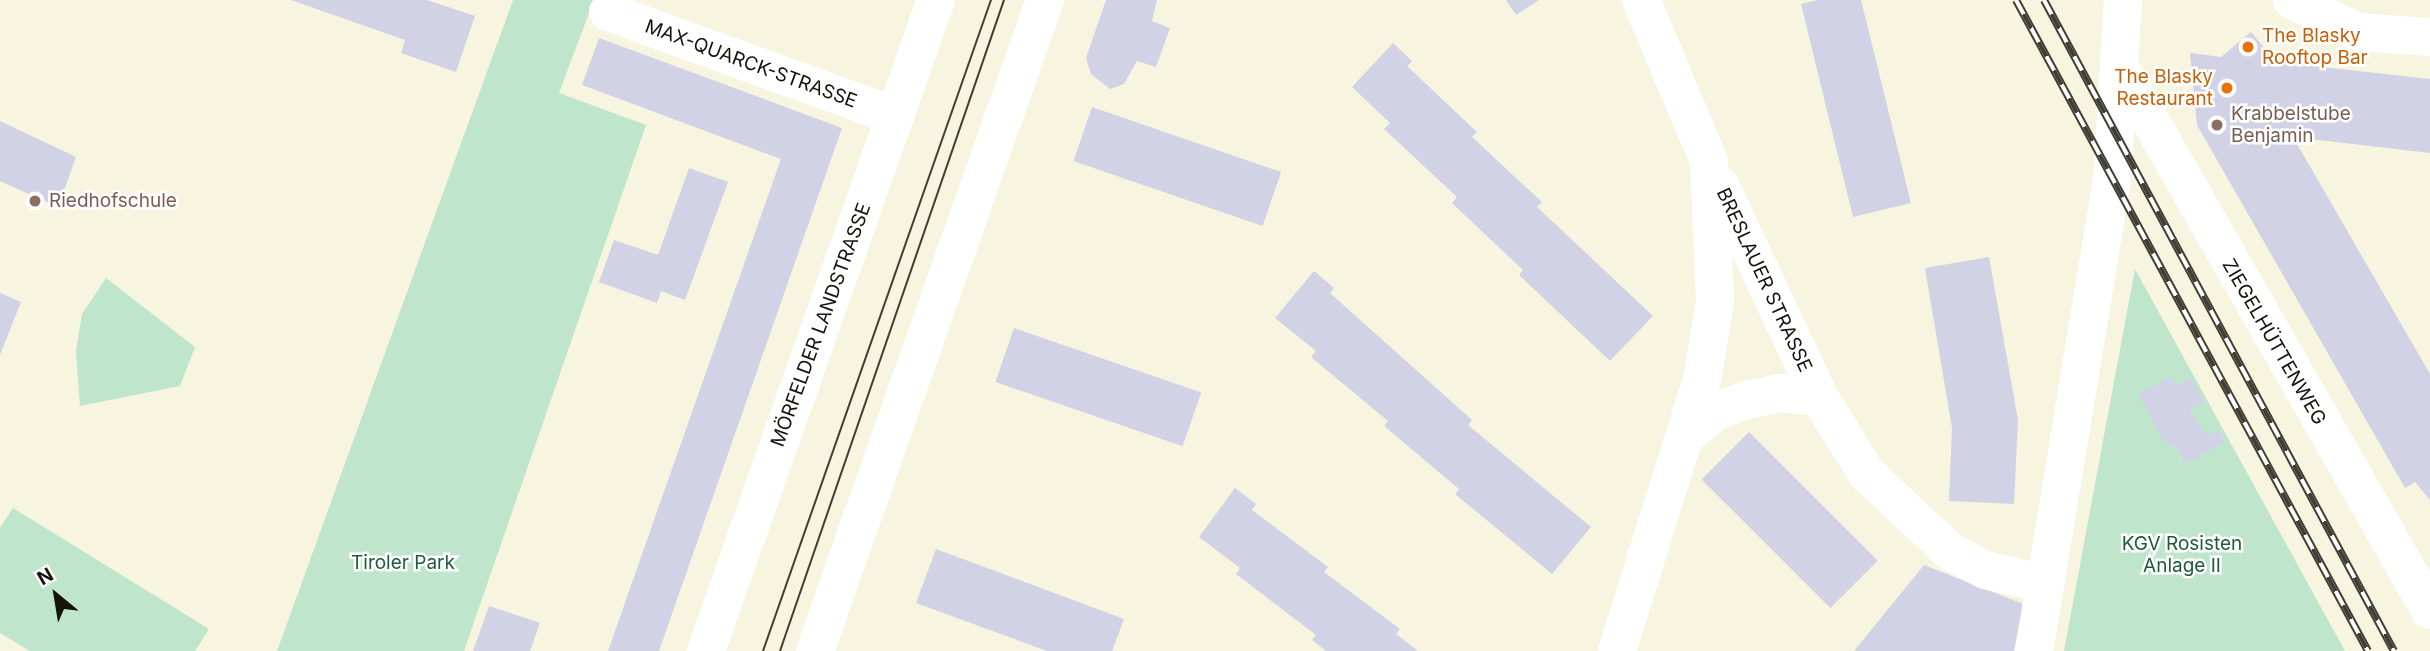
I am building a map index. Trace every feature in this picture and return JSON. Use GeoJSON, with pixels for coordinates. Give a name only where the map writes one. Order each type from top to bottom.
{"type":"FeatureCollection","features":[{"type":"Feature","properties":{"kind":"street","name":"MÖRFELDER LANDSTRASSE"},"geometry":{"type":"LineString","coordinates":[[706,651],[936,0]]}},
{"type":"Feature","properties":{"kind":"street"},"geometry":{"type":"LineString","coordinates":[[816,651],[1045,0]]}},
{"type":"Feature","properties":{"kind":"street","name":"BRESLAUER STRASSE"},"geometry":{"type":"LineString","coordinates":[[1642,0],[1709,161],[1820,398],[1867,474],[1914,523],[1984,570],[2045,584]]}},
{"type":"Feature","properties":{"kind":"street"},"geometry":{"type":"LineString","coordinates":[[2034,651],[2106,219],[2122,71],[2123,0]]}},
{"type":"Feature","properties":{"kind":"street"},"geometry":{"type":"LineString","coordinates":[[2292,0],[2358,32],[2430,37]]}},
{"type":"Feature","properties":{"kind":"street","name":"MAX-QUARCK-STRASSE"},"geometry":{"type":"LineString","coordinates":[[608,12],[895,116]]}},
{"type":"Feature","properties":{"kind":"street","name":"ZIEGELHÜTTENWEG"},"geometry":{"type":"LineString","coordinates":[[2122,71],[2430,610]]}},
{"type":"Feature","properties":{"kind":"street","name":"BRESLAUER STRASSE"},"geometry":{"type":"LineString","coordinates":[[1617,651],[1685,437],[1715,300],[1709,161]]}},
{"type":"Feature","properties":{"kind":"street","name":"BRESLAUER STRASSE"},"geometry":{"type":"LineString","coordinates":[[1685,437],[1715,412],[1747,400],[1781,393],[1820,398]]}},
{"type":"Feature","properties":{"kind":"green space","name":"Tiroler Park"},"geometry":{"type":"Polygon","coordinates":[[[513,0],[594,0],[559,93],[646,125],[464,651],[277,651],[513,0]]]}},
{"type":"Feature","properties":{"kind":"green space","name":"KGV Rosisten Anlage II"},"geometry":{"type":"Polygon","coordinates":[[[2135,269],[2345,651],[2064,651],[2135,269]]]}},
{"type":"Feature","properties":{"kind":"green space"},"geometry":{"type":"Polygon","coordinates":[[[106,278],[195,347],[180,386],[80,406],[76,351],[82,314],[106,278]]]}},
{"type":"Feature","properties":{"kind":"green space"},"geometry":{"type":"Polygon","coordinates":[[[13,508],[209,629],[195,651],[30,651],[0,633],[0,528],[13,508]]]}},
{"type":"Feature","properties":{"kind":"building"},"geometry":{"type":"Polygon","coordinates":[[[291,0],[427,0],[475,16],[456,72],[401,53],[405,40],[291,0]]]}},
{"type":"Feature","properties":{"kind":"building"},"geometry":{"type":"Polygon","coordinates":[[[1106,0],[1157,0],[1152,21],[1170,28],[1156,67],[1137,61],[1124,84],[1110,89],[1091,74],[1086,58],[1106,0]]]}},
{"type":"Feature","properties":{"kind":"building"},"geometry":{"type":"Polygon","coordinates":[[[1506,0],[1539,0],[1516,15],[1506,0]]]}},
{"type":"Feature","properties":{"kind":"building"},"geometry":{"type":"Polygon","coordinates":[[[1818,0],[1861,0],[1911,203],[1853,217],[1801,4],[1818,0]]]}},
{"type":"Feature","properties":{"kind":"building"},"geometry":{"type":"Polygon","coordinates":[[[2251,32],[2276,62],[2430,79],[2430,153],[2293,137],[2430,374],[2430,500],[2415,482],[2405,488],[2197,125],[2190,53],[2221,57],[2251,32]]]}},
{"type":"Feature","properties":{"kind":"building"},"geometry":{"type":"Polygon","coordinates":[[[599,38],[842,128],[659,651],[608,651],[781,159],[582,85],[599,38]]]}},
{"type":"Feature","properties":{"kind":"building"},"geometry":{"type":"Polygon","coordinates":[[[1393,43],[1412,61],[1407,66],[1477,132],[1472,137],[1542,202],[1537,207],[1653,316],[1610,361],[1519,275],[1523,270],[1452,203],[1457,197],[1384,129],[1390,123],[1352,87],[1393,43]]]}},
{"type":"Feature","properties":{"kind":"building"},"geometry":{"type":"Polygon","coordinates":[[[1092,107],[1281,172],[1263,226],[1073,161],[1092,107]]]}},
{"type":"Feature","properties":{"kind":"building"},"geometry":{"type":"Polygon","coordinates":[[[0,121],[76,157],[58,207],[0,181],[0,121]]]}},
{"type":"Feature","properties":{"kind":"building"},"geometry":{"type":"Polygon","coordinates":[[[689,168],[728,182],[685,300],[661,291],[657,303],[599,282],[614,240],[658,255],[689,168]]]}},
{"type":"Feature","properties":{"kind":"building"},"geometry":{"type":"Polygon","coordinates":[[[1989,257],[2018,420],[2014,504],[1949,501],[1952,428],[1925,268],[1989,257]]]}},
{"type":"Feature","properties":{"kind":"building"},"geometry":{"type":"Polygon","coordinates":[[[1314,271],[1334,288],[1330,293],[1472,420],[1468,425],[1591,527],[1552,574],[1455,494],[1459,489],[1384,426],[1388,421],[1311,357],[1316,351],[1275,318],[1314,271]]]}},
{"type":"Feature","properties":{"kind":"building"},"geometry":{"type":"Polygon","coordinates":[[[0,293],[21,302],[0,355],[0,293]]]}},
{"type":"Feature","properties":{"kind":"building"},"geometry":{"type":"Polygon","coordinates":[[[1014,328],[1201,392],[1183,446],[995,382],[1014,328]]]}},
{"type":"Feature","properties":{"kind":"building"},"geometry":{"type":"Polygon","coordinates":[[[2172,376],[2177,386],[2191,378],[2204,402],[2189,410],[2207,436],[2219,430],[2225,442],[2186,464],[2178,449],[2164,441],[2138,395],[2172,376]]]}},
{"type":"Feature","properties":{"kind":"building"},"geometry":{"type":"Polygon","coordinates":[[[1749,432],[1878,561],[1830,608],[1702,479],[1749,432]]]}},
{"type":"Feature","properties":{"kind":"building"},"geometry":{"type":"Polygon","coordinates":[[[1235,488],[1256,504],[1252,510],[1328,567],[1324,572],[1400,629],[1396,634],[1418,651],[1326,651],[1312,640],[1316,635],[1236,574],[1240,568],[1199,537],[1235,488]]]}},
{"type":"Feature","properties":{"kind":"building"},"geometry":{"type":"Polygon","coordinates":[[[936,549],[1124,619],[1112,651],[1047,651],[916,603],[936,549]]]}},
{"type":"Feature","properties":{"kind":"building"},"geometry":{"type":"Polygon","coordinates":[[[1924,565],[2023,604],[2014,651],[1854,651],[1924,565]]]}},
{"type":"Feature","properties":{"kind":"building"},"geometry":{"type":"Polygon","coordinates":[[[489,606],[540,623],[530,651],[473,651],[489,606]]]}},
{"type":"Feature","properties":{"kind":"tram line"},"geometry":{"type":"LineString","coordinates":[[763,651],[991,0]]}},
{"type":"Feature","properties":{"kind":"tram line"},"geometry":{"type":"LineString","coordinates":[[780,651],[1004,0]]}},
{"type":"Feature","properties":{"kind":"railway"},"geometry":{"type":"LineString","coordinates":[[2016,0],[2368,651]]}},
{"type":"Feature","properties":{"kind":"railway"},"geometry":{"type":"LineString","coordinates":[[2044,0],[2394,651]]}},
{"type":"Feature","properties":{"kind":"place","name":"The Blasky Rooftop Bar"},"geometry":{"type":"Point","coordinates":[2248,47]}},
{"type":"Feature","properties":{"kind":"place","name":"The Blasky Restaurant"},"geometry":{"type":"Point","coordinates":[2227,88]}},
{"type":"Feature","properties":{"kind":"place","name":"Krabbelstube Benjamin"},"geometry":{"type":"Point","coordinates":[2217,125]}},
{"type":"Feature","properties":{"kind":"place","name":"Riedhofschule"},"geometry":{"type":"Point","coordinates":[35,201]}}]}
